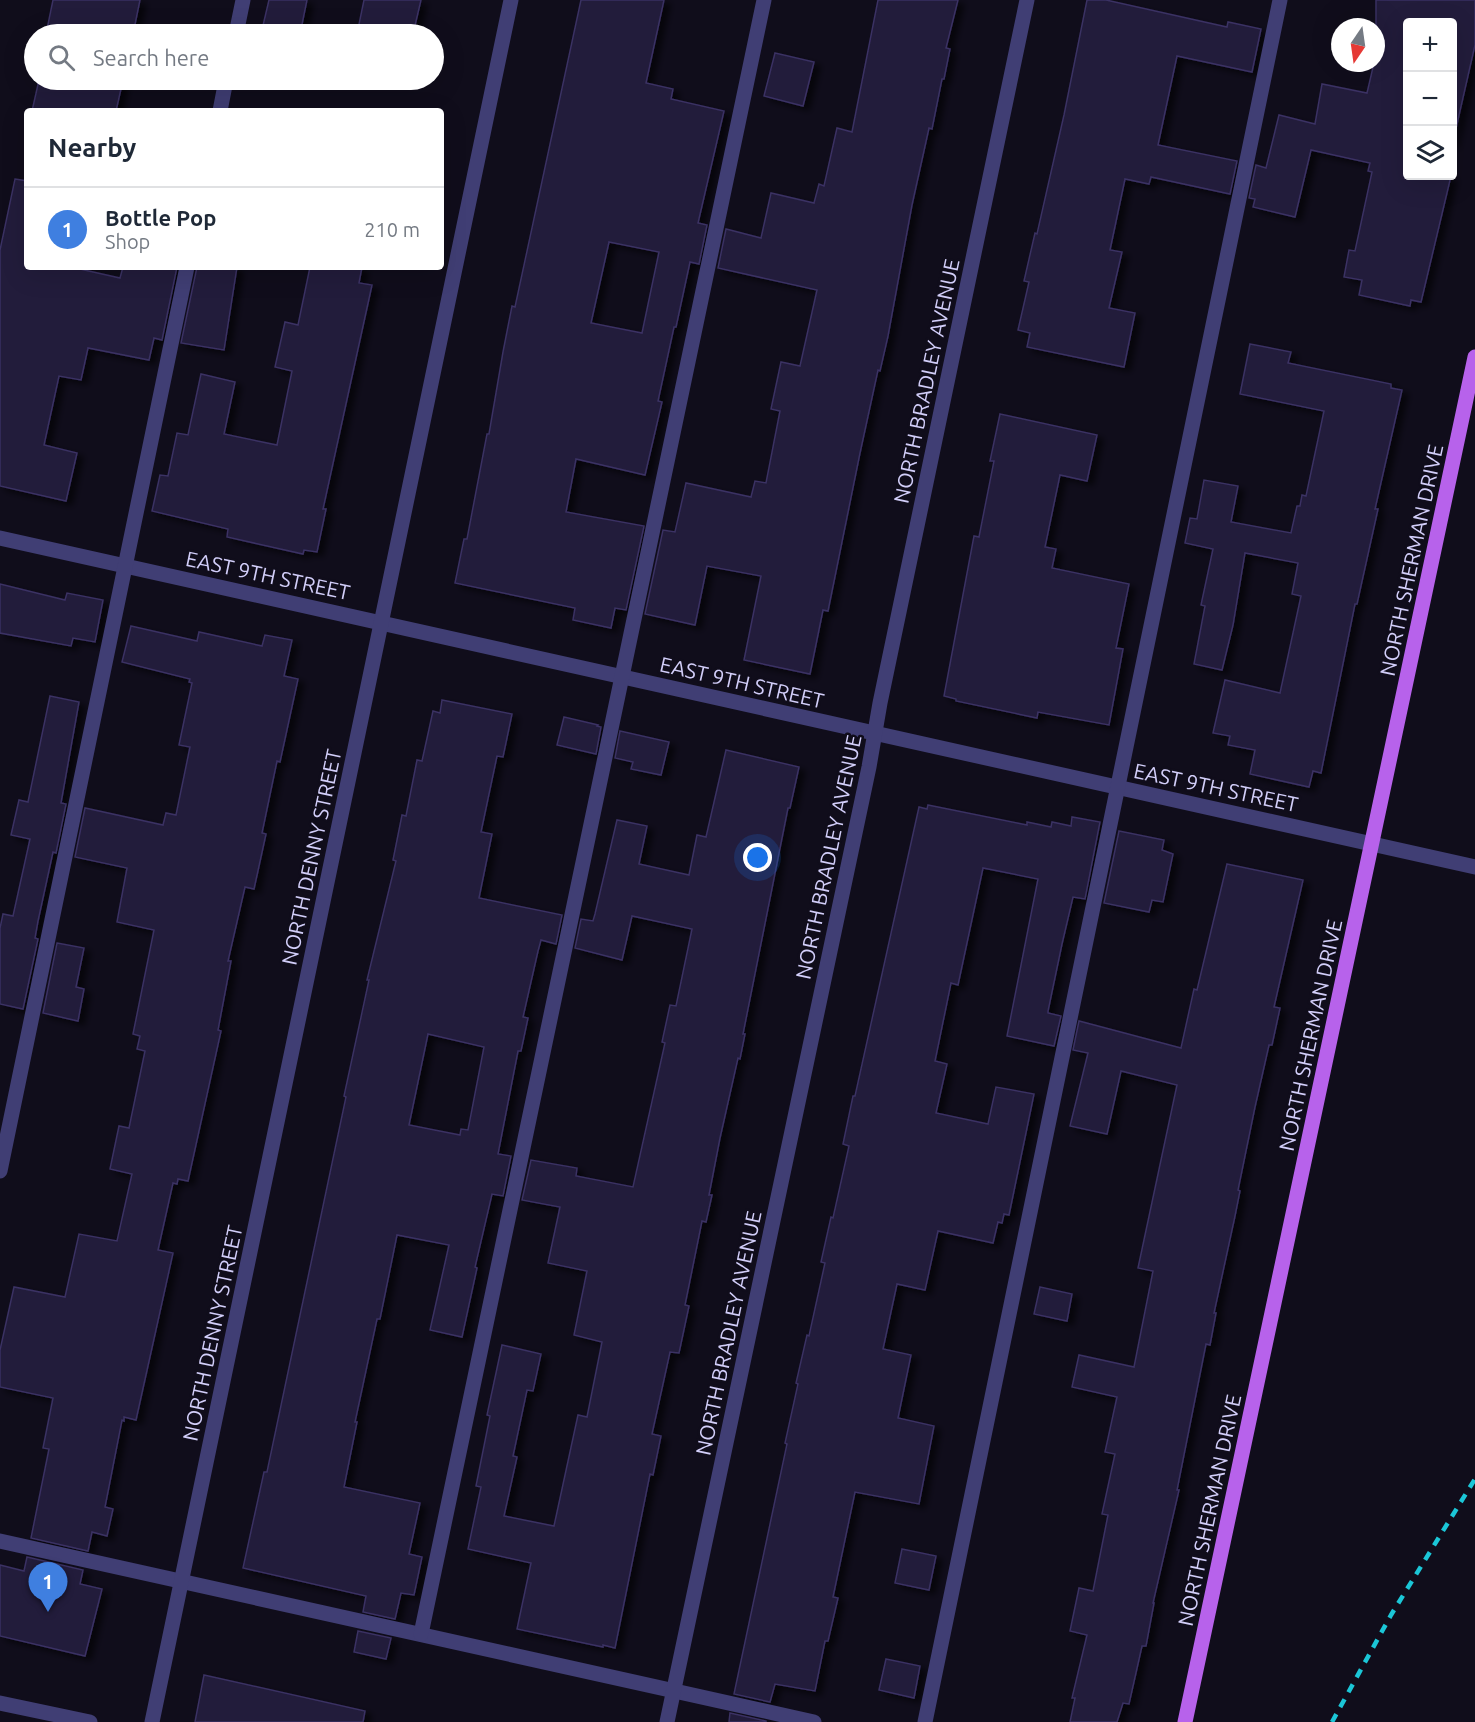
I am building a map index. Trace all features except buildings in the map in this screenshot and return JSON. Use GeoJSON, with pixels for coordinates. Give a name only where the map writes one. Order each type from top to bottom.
{"type":"FeatureCollection","features":[{"type":"Feature","properties":{"kind":"main road","name":"NORTH SHERMAN DRIVE"},"geometry":{"type":"LineString","coordinates":[[1185,1722],[1475,357]]}},
{"type":"Feature","properties":{"kind":"street"},"geometry":{"type":"LineString","coordinates":[[238,24],[243,0]]}},
{"type":"Feature","properties":{"kind":"street","name":"NORTH DENNY STREET"},"geometry":{"type":"LineString","coordinates":[[152,1722],[511,0]]}},
{"type":"Feature","properties":{"kind":"street"},"geometry":{"type":"LineString","coordinates":[[421,1634],[764,0]]}},
{"type":"Feature","properties":{"kind":"street","name":"NORTH BRADLEY AVENUE"},"geometry":{"type":"LineString","coordinates":[[667,1722],[869,767],[874,733],[1027,0]]}},
{"type":"Feature","properties":{"kind":"street"},"geometry":{"type":"LineString","coordinates":[[925,1722],[1280,0]]}},
{"type":"Feature","properties":{"kind":"street"},"geometry":{"type":"LineString","coordinates":[[221,108],[224,90]]}},
{"type":"Feature","properties":{"kind":"street"},"geometry":{"type":"LineString","coordinates":[[0,1171],[186,270]]}},
{"type":"Feature","properties":{"kind":"street","name":"EAST 9TH STREET"},"geometry":{"type":"LineString","coordinates":[[0,538],[1475,867]]}},
{"type":"Feature","properties":{"kind":"street"},"geometry":{"type":"LineString","coordinates":[[0,1541],[814,1722]]}},
{"type":"Feature","properties":{"kind":"street"},"geometry":{"type":"LineString","coordinates":[[0,1702],[90,1722]]}},
{"type":"Feature","properties":{"kind":"railway"},"geometry":{"type":"LineString","coordinates":[[1332,1722],[1391,1615],[1475,1479]]}},
{"type":"Feature","properties":{"kind":"place","name":"Bottle Pop"},"geometry":{"type":"Point","coordinates":[48,1612]}}]}
